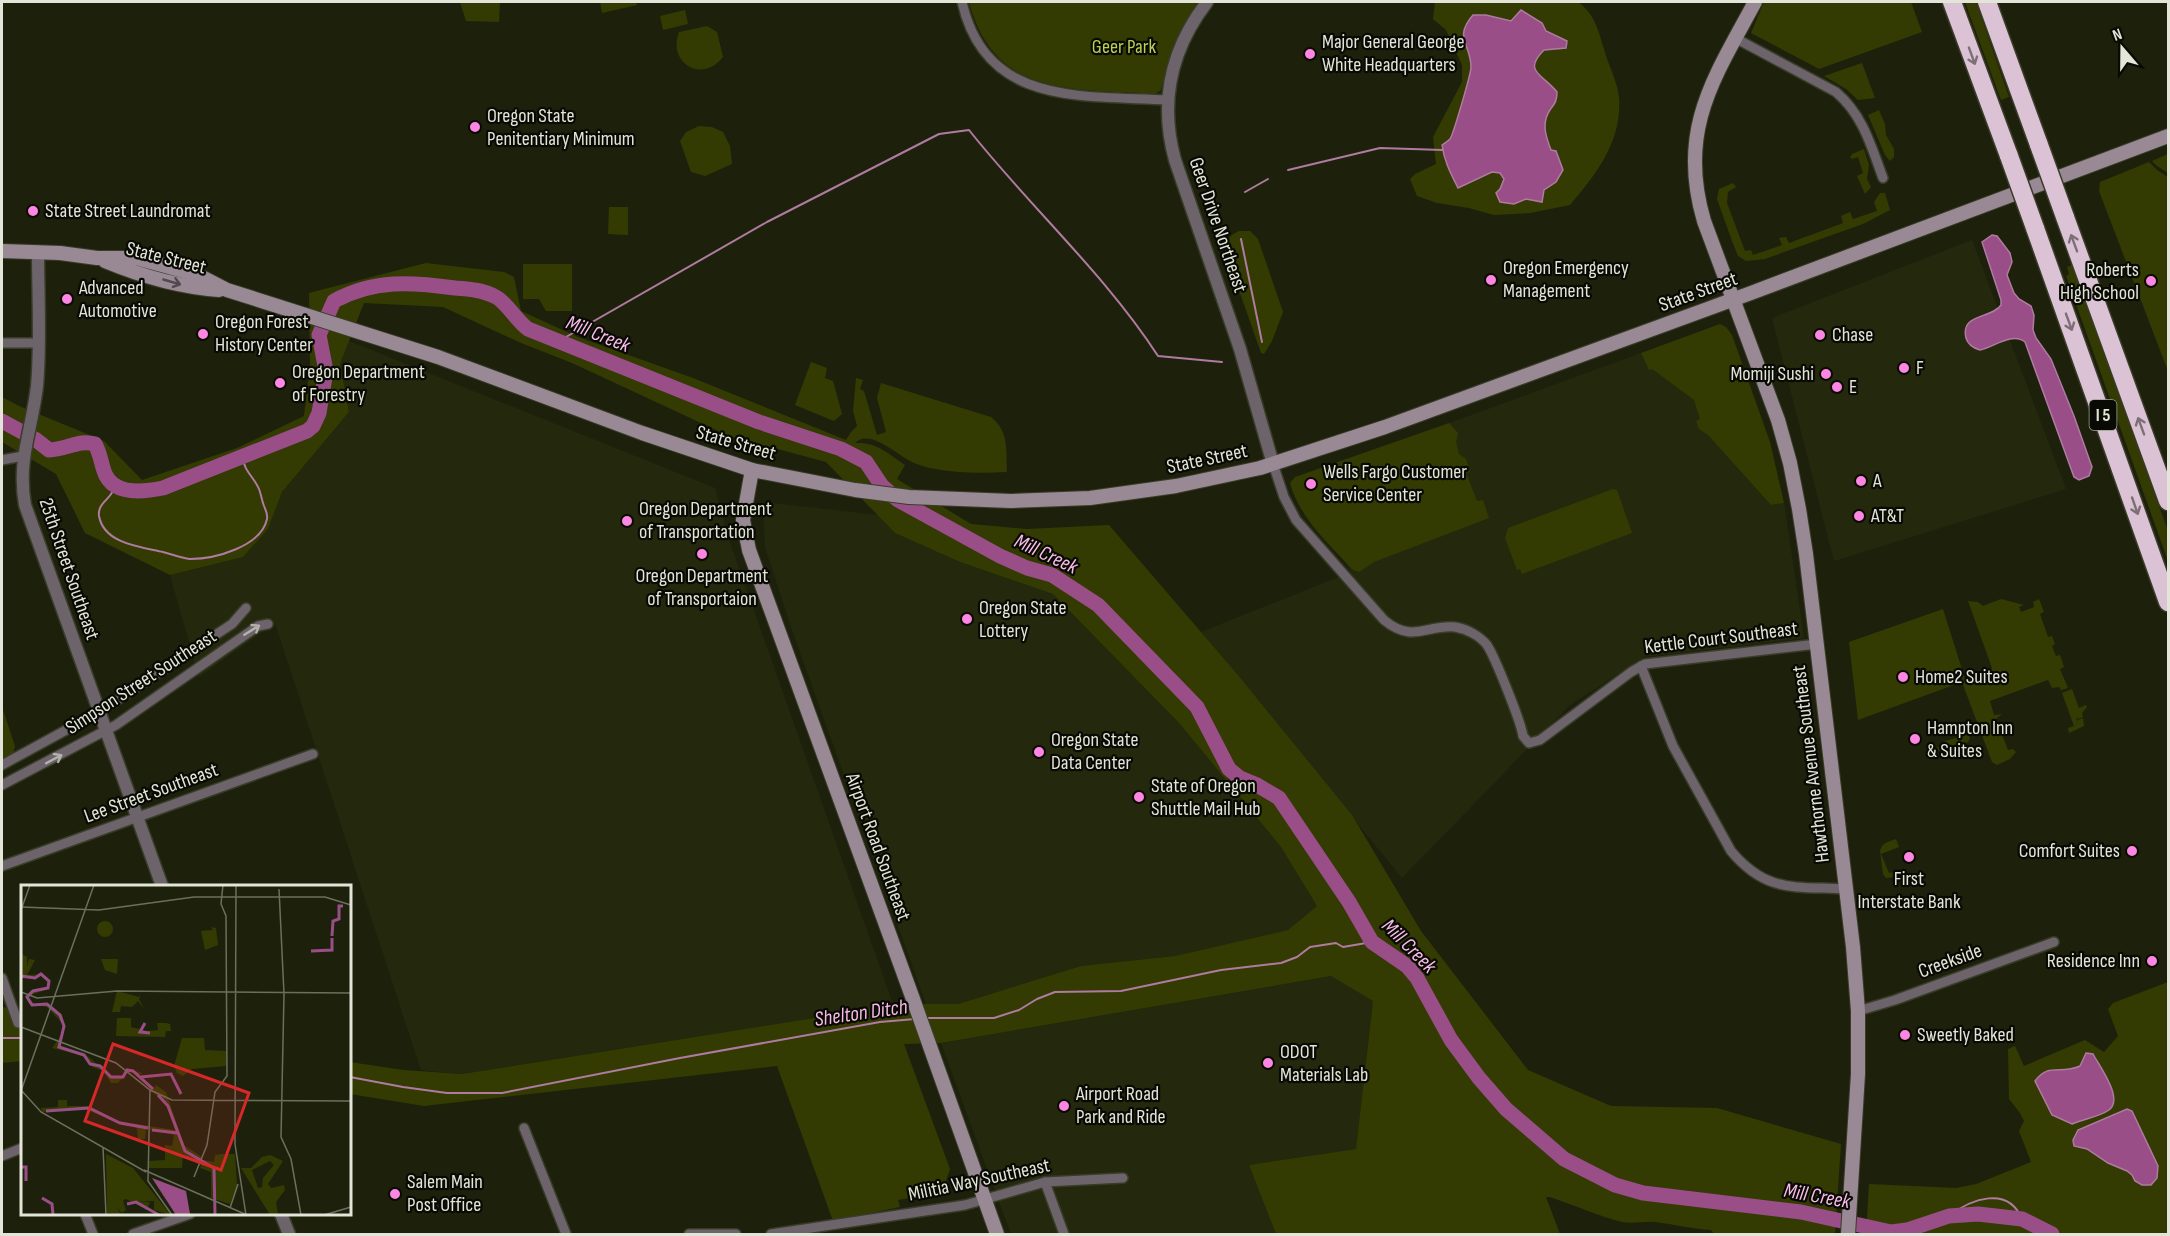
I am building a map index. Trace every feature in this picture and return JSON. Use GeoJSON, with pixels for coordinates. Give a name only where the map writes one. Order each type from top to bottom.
{"type":"FeatureCollection","features":[{"type":"Feature","properties":{"kind":"highway","name":"I 5"},"geometry":{"type":"LineString","coordinates":[[1952,2],[2169,602]]}},
{"type":"Feature","properties":{"kind":"highway","name":"I 5"},"geometry":{"type":"LineString","coordinates":[[1987,2],[2169,501]]}},
{"type":"Feature","properties":{"kind":"main road","name":"Hawthorne Avenue Southeast"},"geometry":{"type":"LineString","coordinates":[[1755,2],[1711,85],[1702,107],[1696,133],[1694,163],[1698,204],[1778,420],[1790,463],[1806,554],[1858,1011],[1858,1074],[1848,1234]]}},
{"type":"Feature","properties":{"kind":"main road","name":"State Street"},"geometry":{"type":"LineString","coordinates":[[2,251],[97,258],[136,258],[157,263],[198,275],[227,290],[438,357],[642,433],[752,470],[855,490],[936,499],[1011,501],[1090,498],[1176,486],[1273,464],[1385,427],[1733,300],[2169,136]]}},
{"type":"Feature","properties":{"kind":"main road","name":"Airport Road Southeast"},"geometry":{"type":"LineString","coordinates":[[752,470],[744,510],[747,543],[997,1234]]}},
{"type":"Feature","properties":{"kind":"street"},"geometry":{"type":"LineString","coordinates":[[962,2],[980,46],[1003,70],[1033,87],[1063,94],[1168,100]]}},
{"type":"Feature","properties":{"kind":"street","name":"Geer Drive Northeast"},"geometry":{"type":"LineString","coordinates":[[1208,2],[1191,25],[1177,53],[1169,84],[1169,131],[1173,153],[1240,349],[1273,464]]}},
{"type":"Feature","properties":{"kind":"street"},"geometry":{"type":"LineString","coordinates":[[1735,38],[1836,92],[1848,102],[1864,129],[1882,178]]}},
{"type":"Feature","properties":{"kind":"street","name":"25th Street Southeast"},"geometry":{"type":"LineString","coordinates":[[38,252],[37,388],[23,456],[22,488],[27,512],[162,885]]}},
{"type":"Feature","properties":{"kind":"street"},"geometry":{"type":"LineString","coordinates":[[2,343],[38,343]]}},
{"type":"Feature","properties":{"kind":"street"},"geometry":{"type":"LineString","coordinates":[[2,460],[23,456]]}},
{"type":"Feature","properties":{"kind":"street","name":"Kettle Court Southeast"},"geometry":{"type":"LineString","coordinates":[[1273,464],[1284,497],[1296,520],[1384,620],[1411,632],[1455,627],[1482,640],[1492,654],[1523,736],[1529,743],[1540,740],[1641,666],[1655,661],[1817,644]]}},
{"type":"Feature","properties":{"kind":"street","name":"Simpson Street Southeast"},"geometry":{"type":"LineString","coordinates":[[2,765],[99,712],[232,624],[246,608]]}},
{"type":"Feature","properties":{"kind":"street","name":"Simpson Street Southeast"},"geometry":{"type":"LineString","coordinates":[[2,786],[106,731],[258,626],[268,624]]}},
{"type":"Feature","properties":{"kind":"street"},"geometry":{"type":"LineString","coordinates":[[1641,666],[1673,746],[1731,851],[1742,863],[1764,878],[1782,886],[1802,889],[1845,889]]}},
{"type":"Feature","properties":{"kind":"street","name":"Lee Street Southeast"},"geometry":{"type":"LineString","coordinates":[[2,866],[313,754]]}},
{"type":"Feature","properties":{"kind":"street","name":"Creekside"},"geometry":{"type":"LineString","coordinates":[[1858,1011],[1885,1004],[2054,942]]}},
{"type":"Feature","properties":{"kind":"street"},"geometry":{"type":"LineString","coordinates":[[2,978],[18,1023]]}},
{"type":"Feature","properties":{"kind":"street"},"geometry":{"type":"LineString","coordinates":[[524,1128],[566,1234]]}},
{"type":"Feature","properties":{"kind":"street"},"geometry":{"type":"LineString","coordinates":[[2,1156],[21,1148]]}},
{"type":"Feature","properties":{"kind":"street","name":"Militia Way Southeast"},"geometry":{"type":"LineString","coordinates":[[771,1234],[965,1205],[1045,1182],[1123,1178]]}},
{"type":"Feature","properties":{"kind":"street"},"geometry":{"type":"LineString","coordinates":[[1045,1182],[1064,1234]]}},
{"type":"Feature","properties":{"kind":"street"},"geometry":{"type":"LineString","coordinates":[[85,1215],[93,1234]]}},
{"type":"Feature","properties":{"kind":"street"},"geometry":{"type":"LineString","coordinates":[[133,1234],[187,1215]]}},
{"type":"Feature","properties":{"kind":"street"},"geometry":{"type":"LineString","coordinates":[[281,1215],[289,1234]]}},
{"type":"Feature","properties":{"kind":"street"},"geometry":{"type":"LineString","coordinates":[[689,1234],[736,1234]]}},
{"type":"Feature","properties":{"kind":"shaded area"},"geometry":{"type":"Polygon","coordinates":[[[1521,10],[1542,23],[1546,31],[1567,41],[1566,48],[1544,50],[1535,63],[1537,72],[1557,92],[1557,98],[1547,115],[1545,130],[1551,150],[1556,151],[1563,170],[1556,182],[1544,190],[1542,202],[1526,199],[1514,204],[1500,202],[1496,193],[1504,179],[1500,173],[1492,172],[1458,188],[1446,162],[1442,145],[1452,135],[1470,72],[1470,59],[1464,41],[1464,30],[1467,23],[1473,15],[1486,15],[1511,21],[1521,10]]]}},
{"type":"Feature","properties":{"kind":"shaded area"},"geometry":{"type":"Polygon","coordinates":[[[1992,235],[1997,236],[2010,253],[2012,262],[2007,275],[2014,293],[2031,306],[2036,338],[2051,359],[2074,416],[2092,467],[2089,476],[2079,480],[2074,477],[2025,342],[2020,339],[2009,339],[1980,350],[1971,346],[1966,338],[1965,330],[1972,320],[1991,313],[2001,305],[1982,242],[1992,235]]]}},
{"type":"Feature","properties":{"kind":"shaded area"},"geometry":{"type":"Polygon","coordinates":[[[1972,240],[2066,489],[1834,561],[1772,318],[1972,240]]]}},
{"type":"Feature","properties":{"kind":"shaded area"},"geometry":{"type":"Polygon","coordinates":[[[349,341],[715,488],[729,540],[893,1004],[462,1074],[421,1070],[275,623],[199,677],[170,575],[243,557],[268,529],[282,492],[349,412],[340,364],[349,341]]]}},
{"type":"Feature","properties":{"kind":"shaded area"},"geometry":{"type":"Polygon","coordinates":[[[1641,353],[1651,368],[1694,400],[1701,419],[1696,421],[1771,505],[1784,503],[1804,638],[1644,657],[1570,705],[1402,878],[1201,632],[1351,572],[1297,479],[1641,353]]]}},
{"type":"Feature","properties":{"kind":"shaded area"},"geometry":{"type":"Polygon","coordinates":[[[763,502],[878,515],[895,533],[960,562],[1053,594],[1180,724],[1281,847],[1317,906],[1288,930],[1175,956],[1081,966],[958,1004],[926,1004],[791,627],[765,547],[763,502]]]}},
{"type":"Feature","properties":{"kind":"shaded area"},"geometry":{"type":"Polygon","coordinates":[[[1331,976],[1373,1001],[1356,1149],[1249,1165],[1276,1234],[1011,1234],[941,1043],[1331,976]]]}},
{"type":"Feature","properties":{"kind":"shaded area"},"geometry":{"type":"Polygon","coordinates":[[[2086,1053],[2093,1054],[2105,1075],[2114,1098],[2113,1105],[2105,1112],[2072,1124],[2052,1115],[2035,1081],[2040,1075],[2050,1070],[2080,1066],[2086,1053]]]}},
{"type":"Feature","properties":{"kind":"shaded area"},"geometry":{"type":"Polygon","coordinates":[[[2127,1109],[2132,1111],[2158,1166],[2157,1178],[2151,1185],[2142,1185],[2135,1181],[2127,1171],[2108,1163],[2087,1149],[2074,1146],[2073,1140],[2078,1130],[2127,1109]]]}},
{"type":"Feature","properties":{"kind":"green space"},"geometry":{"type":"Polygon","coordinates":[[[460,2],[500,2],[499,22],[466,21],[460,2]]]}},
{"type":"Feature","properties":{"kind":"green space"},"geometry":{"type":"Polygon","coordinates":[[[600,2],[636,2],[637,5],[602,13],[600,2]]]}},
{"type":"Feature","properties":{"kind":"green space","name":"Geer Park"},"geometry":{"type":"Polygon","coordinates":[[[969,2],[1198,2],[1175,44],[1161,90],[1155,94],[1067,88],[1041,82],[1018,72],[998,56],[981,34],[969,2]]]}},
{"type":"Feature","properties":{"kind":"green space"},"geometry":{"type":"Polygon","coordinates":[[[1435,2],[1578,2],[1592,17],[1617,86],[1619,114],[1612,143],[1598,169],[1570,205],[1530,213],[1494,215],[1437,203],[1417,196],[1410,179],[1415,174],[1436,164],[1433,137],[1462,82],[1462,65],[1446,30],[1433,19],[1435,2]]]}},
{"type":"Feature","properties":{"kind":"green space"},"geometry":{"type":"Polygon","coordinates":[[[1764,2],[1911,2],[1922,32],[1819,69],[1751,33],[1764,2]]]}},
{"type":"Feature","properties":{"kind":"green space"},"geometry":{"type":"Polygon","coordinates":[[[1965,2],[1976,2],[2009,97],[2001,100],[1965,2]]]}},
{"type":"Feature","properties":{"kind":"green space"},"geometry":{"type":"Polygon","coordinates":[[[685,10],[688,24],[663,30],[660,16],[685,10]]]}},
{"type":"Feature","properties":{"kind":"green space"},"geometry":{"type":"Polygon","coordinates":[[[707,26],[717,32],[723,57],[715,65],[706,69],[697,69],[682,61],[678,53],[679,32],[707,26]]]}},
{"type":"Feature","properties":{"kind":"green space"},"geometry":{"type":"Polygon","coordinates":[[[1862,63],[1875,98],[1858,100],[1846,89],[1824,76],[1862,63]]]}},
{"type":"Feature","properties":{"kind":"green space"},"geometry":{"type":"Polygon","coordinates":[[[1879,110],[1885,124],[1886,135],[1894,149],[1894,157],[1890,161],[1885,155],[1868,115],[1879,110]]]}},
{"type":"Feature","properties":{"kind":"green space"},"geometry":{"type":"Polygon","coordinates":[[[699,126],[712,127],[723,132],[730,146],[732,164],[705,176],[691,172],[680,141],[686,132],[699,126]]]}},
{"type":"Feature","properties":{"kind":"green space"},"geometry":{"type":"Polygon","coordinates":[[[1864,149],[1869,165],[1867,179],[1871,187],[1865,194],[1857,176],[1863,173],[1858,157],[1852,159],[1850,157],[1864,149]]]}},
{"type":"Feature","properties":{"kind":"green space"},"geometry":{"type":"Polygon","coordinates":[[[2168,154],[2168,173],[2152,161],[2168,154]]]}},
{"type":"Feature","properties":{"kind":"green space","name":"Roberts High School"},"geometry":{"type":"Polygon","coordinates":[[[2149,162],[2168,177],[2168,371],[2099,191],[2100,182],[2149,162]]]}},
{"type":"Feature","properties":{"kind":"green space"},"geometry":{"type":"Polygon","coordinates":[[[1733,183],[1736,187],[1728,192],[1727,203],[1745,251],[1751,250],[1753,255],[1782,245],[1779,238],[1786,237],[1789,243],[1843,223],[1841,216],[1850,212],[1853,219],[1877,211],[1874,202],[1880,193],[1885,193],[1890,210],[1863,224],[1765,259],[1746,261],[1738,256],[1717,199],[1719,189],[1733,183]]]}},
{"type":"Feature","properties":{"kind":"green space"},"geometry":{"type":"Polygon","coordinates":[[[609,207],[628,207],[628,235],[608,234],[609,207]]]}},
{"type":"Feature","properties":{"kind":"green space"},"geometry":{"type":"Polygon","coordinates":[[[1239,231],[1250,231],[1258,239],[1283,312],[1272,341],[1264,354],[1261,353],[1226,253],[1228,239],[1239,231]]]}},
{"type":"Feature","properties":{"kind":"green space"},"geometry":{"type":"Polygon","coordinates":[[[426,263],[504,272],[514,277],[521,311],[578,337],[693,378],[846,440],[857,426],[853,411],[856,378],[863,380],[860,389],[864,391],[877,435],[886,432],[877,398],[881,383],[991,417],[997,422],[1004,435],[1006,472],[945,471],[912,462],[876,441],[861,439],[855,443],[876,446],[893,456],[905,465],[897,479],[971,524],[1027,529],[1109,525],[1237,674],[1352,815],[1421,931],[1528,1070],[1611,1106],[1717,1108],[1841,1144],[1835,1234],[1714,1234],[1711,1230],[1662,1223],[1622,1222],[1546,1197],[1560,1234],[1276,1234],[1249,1165],[1356,1149],[1373,1001],[1331,976],[941,1043],[904,1044],[950,1169],[942,1192],[898,1200],[900,1207],[833,1221],[777,1066],[424,1106],[351,1094],[351,1062],[403,1070],[462,1074],[893,1004],[958,1004],[1081,966],[1175,956],[1288,930],[1317,906],[1281,847],[1180,724],[1053,594],[960,562],[895,533],[826,462],[729,436],[572,363],[521,343],[443,307],[364,303],[340,364],[349,412],[282,492],[268,529],[243,557],[170,575],[85,533],[56,474],[2,442],[2,397],[104,441],[142,480],[237,448],[304,416],[310,364],[309,293],[426,263]]]}},
{"type":"Feature","properties":{"kind":"green space"},"geometry":{"type":"Polygon","coordinates":[[[523,264],[572,264],[572,311],[546,311],[539,299],[523,299],[523,264]]]}},
{"type":"Feature","properties":{"kind":"green space"},"geometry":{"type":"Polygon","coordinates":[[[2072,265],[2168,531],[2168,561],[2066,276],[2069,274],[2067,267],[2072,265]]]}},
{"type":"Feature","properties":{"kind":"green space"},"geometry":{"type":"Polygon","coordinates":[[[1720,324],[1726,327],[1732,335],[1770,442],[1784,503],[1771,505],[1708,435],[1699,429],[1696,421],[1700,419],[1694,400],[1652,369],[1649,370],[1641,353],[1720,324]]]}},
{"type":"Feature","properties":{"kind":"green space"},"geometry":{"type":"Polygon","coordinates":[[[811,362],[827,368],[825,378],[833,381],[842,414],[834,421],[795,405],[811,362]]]}},
{"type":"Feature","properties":{"kind":"green space"},"geometry":{"type":"Polygon","coordinates":[[[1449,423],[1458,433],[1456,442],[1459,454],[1466,459],[1470,472],[1466,473],[1477,501],[1483,500],[1489,518],[1374,562],[1359,572],[1353,570],[1325,541],[1308,519],[1290,483],[1295,477],[1449,423]]]}},
{"type":"Feature","properties":{"kind":"green space"},"geometry":{"type":"Polygon","coordinates":[[[1613,489],[1617,490],[1632,533],[1522,574],[1520,569],[1517,570],[1505,538],[1508,528],[1613,489]]]}},
{"type":"Feature","properties":{"kind":"green space"},"geometry":{"type":"Polygon","coordinates":[[[2001,599],[2024,605],[2019,607],[2021,612],[2034,607],[2033,602],[2039,599],[2044,612],[2040,614],[2048,637],[2052,636],[2055,644],[2052,646],[2056,656],[2060,655],[2064,667],[2060,669],[2068,688],[2061,690],[2059,687],[2052,688],[2048,680],[1990,701],[1994,715],[2002,714],[1996,719],[2008,750],[2013,749],[2016,752],[2010,759],[1997,765],[1992,762],[1962,682],[1858,720],[1849,642],[1943,609],[1965,679],[1992,668],[1968,601],[1978,602],[1983,606],[2001,599]]]}},
{"type":"Feature","properties":{"kind":"green space"},"geometry":{"type":"Polygon","coordinates":[[[2072,689],[2079,708],[2086,705],[2087,707],[2082,713],[2083,717],[2078,719],[2076,717],[2078,722],[2083,718],[2084,726],[2069,733],[2068,728],[2074,726],[2062,693],[2072,689]]]}},
{"type":"Feature","properties":{"kind":"green space"},"geometry":{"type":"Polygon","coordinates":[[[2,707],[15,746],[13,754],[2,760],[2,707]]]}},
{"type":"Feature","properties":{"kind":"green space"},"geometry":{"type":"Polygon","coordinates":[[[1969,734],[1968,742],[1943,751],[1933,749],[1942,745],[1942,742],[1969,734]]]}},
{"type":"Feature","properties":{"kind":"green space"},"geometry":{"type":"Polygon","coordinates":[[[1896,839],[1899,847],[1881,854],[1889,873],[1893,872],[1895,877],[1886,878],[1883,874],[1880,851],[1884,844],[1896,839]]]}},
{"type":"Feature","properties":{"kind":"green space"},"geometry":{"type":"Polygon","coordinates":[[[2168,982],[2168,1234],[1866,1234],[1869,1184],[1956,1188],[1976,1184],[2031,1162],[2019,1131],[2024,1121],[2009,1099],[2008,1049],[2015,1046],[2024,1066],[2085,1040],[2104,1052],[2118,1036],[2108,1009],[2113,1003],[2168,982]]]}},
{"type":"Feature","properties":{"kind":"green space"},"geometry":{"type":"Polygon","coordinates":[[[2,1007],[21,1011],[21,1061],[2,1063],[2,1007]]]}},
{"type":"Feature","properties":{"kind":"waterway"},"geometry":{"type":"LineString","coordinates":[[559,341],[767,222],[939,134],[969,130],[1115,297],[1158,356],[1222,362]]}},
{"type":"Feature","properties":{"kind":"waterway"},"geometry":{"type":"LineString","coordinates":[[1288,170],[1380,148],[1443,150]]}},
{"type":"Feature","properties":{"kind":"waterway"},"geometry":{"type":"LineString","coordinates":[[1245,192],[1268,179]]}},
{"type":"Feature","properties":{"kind":"waterway"},"geometry":{"type":"LineString","coordinates":[[1241,239],[1262,342]]}},
{"type":"Feature","properties":{"kind":"waterway","name":"Mill Creek"},"geometry":{"type":"LineString","coordinates":[[2,421],[35,439],[49,450],[83,443],[95,444],[108,479],[121,488],[138,491],[163,488],[307,431],[313,426],[319,413],[326,371],[319,335],[334,301],[364,289],[393,284],[476,290],[491,295],[504,303],[528,329],[759,422],[841,449],[866,462],[882,486],[898,500],[1000,556],[1027,568],[1052,575],[1098,605],[1197,707],[1229,769],[1240,778],[1279,798],[1349,902],[1372,942],[1407,966],[1417,978],[1451,1040],[1479,1078],[1506,1109],[1564,1159],[1615,1185],[1643,1193],[1801,1212],[1891,1232],[1907,1230],[1949,1216],[1978,1214],[2022,1219],[2052,1234]]}},
{"type":"Feature","properties":{"kind":"waterway"},"geometry":{"type":"LineString","coordinates":[[115,485],[99,511],[102,525],[108,533],[125,543],[183,558],[211,557],[246,544],[263,529],[267,519],[267,512],[259,489],[245,466],[243,457]]}},
{"type":"Feature","properties":{"kind":"waterway","name":"Shelton Ditch"},"geometry":{"type":"LineString","coordinates":[[927,1018],[994,1018],[1019,1010],[1055,992],[1121,991],[1221,970],[1281,963],[1297,957],[1310,947],[1336,943],[1343,947],[1372,942]]}},
{"type":"Feature","properties":{"kind":"waterway","name":"Shelton Ditch"},"geometry":{"type":"LineString","coordinates":[[351,1077],[447,1093],[502,1093],[880,1022],[915,1019]]}},
{"type":"Feature","properties":{"kind":"waterway","name":"Shelton Ditch"},"geometry":{"type":"LineString","coordinates":[[2,1038],[21,1038]]}},
{"type":"Feature","properties":{"kind":"waterway"},"geometry":{"type":"LineString","coordinates":[[1949,1216],[1968,1205],[1988,1198],[2008,1202],[2016,1208],[2022,1219]]}},
{"type":"Feature","properties":{"kind":"place","name":"Major General George White Headquarters"},"geometry":{"type":"Point","coordinates":[1310,54]}},
{"type":"Feature","properties":{"kind":"place","name":"Oregon State Penitentiary Minimum"},"geometry":{"type":"Point","coordinates":[475,127]}},
{"type":"Feature","properties":{"kind":"place","name":"State Street Laundromat"},"geometry":{"type":"Point","coordinates":[33,211]}},
{"type":"Feature","properties":{"kind":"place","name":"Oregon Emergency Management"},"geometry":{"type":"Point","coordinates":[1491,280]}},
{"type":"Feature","properties":{"kind":"place","name":"Roberts High School"},"geometry":{"type":"Point","coordinates":[2151,281]}},
{"type":"Feature","properties":{"kind":"place","name":"Advanced Automotive"},"geometry":{"type":"Point","coordinates":[67,299]}},
{"type":"Feature","properties":{"kind":"place","name":"Oregon Forest History Center"},"geometry":{"type":"Point","coordinates":[203,334]}},
{"type":"Feature","properties":{"kind":"place","name":"Chase"},"geometry":{"type":"Point","coordinates":[1820,335]}},
{"type":"Feature","properties":{"kind":"place","name":"F"},"geometry":{"type":"Point","coordinates":[1904,368]}},
{"type":"Feature","properties":{"kind":"place","name":"Momiji Sushi"},"geometry":{"type":"Point","coordinates":[1826,374]}},
{"type":"Feature","properties":{"kind":"place","name":"Oregon Department of Forestry"},"geometry":{"type":"Point","coordinates":[280,383]}},
{"type":"Feature","properties":{"kind":"place","name":"E"},"geometry":{"type":"Point","coordinates":[1837,387]}},
{"type":"Feature","properties":{"kind":"place","name":"A"},"geometry":{"type":"Point","coordinates":[1861,481]}},
{"type":"Feature","properties":{"kind":"place","name":"Wells Fargo Customer Service Center"},"geometry":{"type":"Point","coordinates":[1311,484]}},
{"type":"Feature","properties":{"kind":"place","name":"AT&T"},"geometry":{"type":"Point","coordinates":[1859,516]}},
{"type":"Feature","properties":{"kind":"place","name":"Oregon Department of Transportation"},"geometry":{"type":"Point","coordinates":[627,521]}},
{"type":"Feature","properties":{"kind":"place","name":"Oregon Department of Transportaion"},"geometry":{"type":"Point","coordinates":[702,554]}},
{"type":"Feature","properties":{"kind":"place","name":"Oregon State Lottery"},"geometry":{"type":"Point","coordinates":[967,619]}},
{"type":"Feature","properties":{"kind":"place","name":"Home2 Suites"},"geometry":{"type":"Point","coordinates":[1903,677]}},
{"type":"Feature","properties":{"kind":"place","name":"Hampton Inn & Suites"},"geometry":{"type":"Point","coordinates":[1915,739]}},
{"type":"Feature","properties":{"kind":"place","name":"Oregon State Data Center"},"geometry":{"type":"Point","coordinates":[1039,752]}},
{"type":"Feature","properties":{"kind":"place","name":"State of Oregon Shuttle Mail Hub"},"geometry":{"type":"Point","coordinates":[1139,797]}},
{"type":"Feature","properties":{"kind":"place","name":"Comfort Suites"},"geometry":{"type":"Point","coordinates":[2132,851]}},
{"type":"Feature","properties":{"kind":"place","name":"First Interstate Bank"},"geometry":{"type":"Point","coordinates":[1909,857]}},
{"type":"Feature","properties":{"kind":"place","name":"Residence Inn"},"geometry":{"type":"Point","coordinates":[2152,961]}},
{"type":"Feature","properties":{"kind":"place","name":"Sweetly Baked"},"geometry":{"type":"Point","coordinates":[1905,1035]}},
{"type":"Feature","properties":{"kind":"place","name":"ODOT Materials Lab"},"geometry":{"type":"Point","coordinates":[1268,1063]}},
{"type":"Feature","properties":{"kind":"place","name":"Airport Road Park and Ride"},"geometry":{"type":"Point","coordinates":[1064,1106]}},
{"type":"Feature","properties":{"kind":"place","name":"Salem Main Post Office"},"geometry":{"type":"Point","coordinates":[395,1194]}}]}
